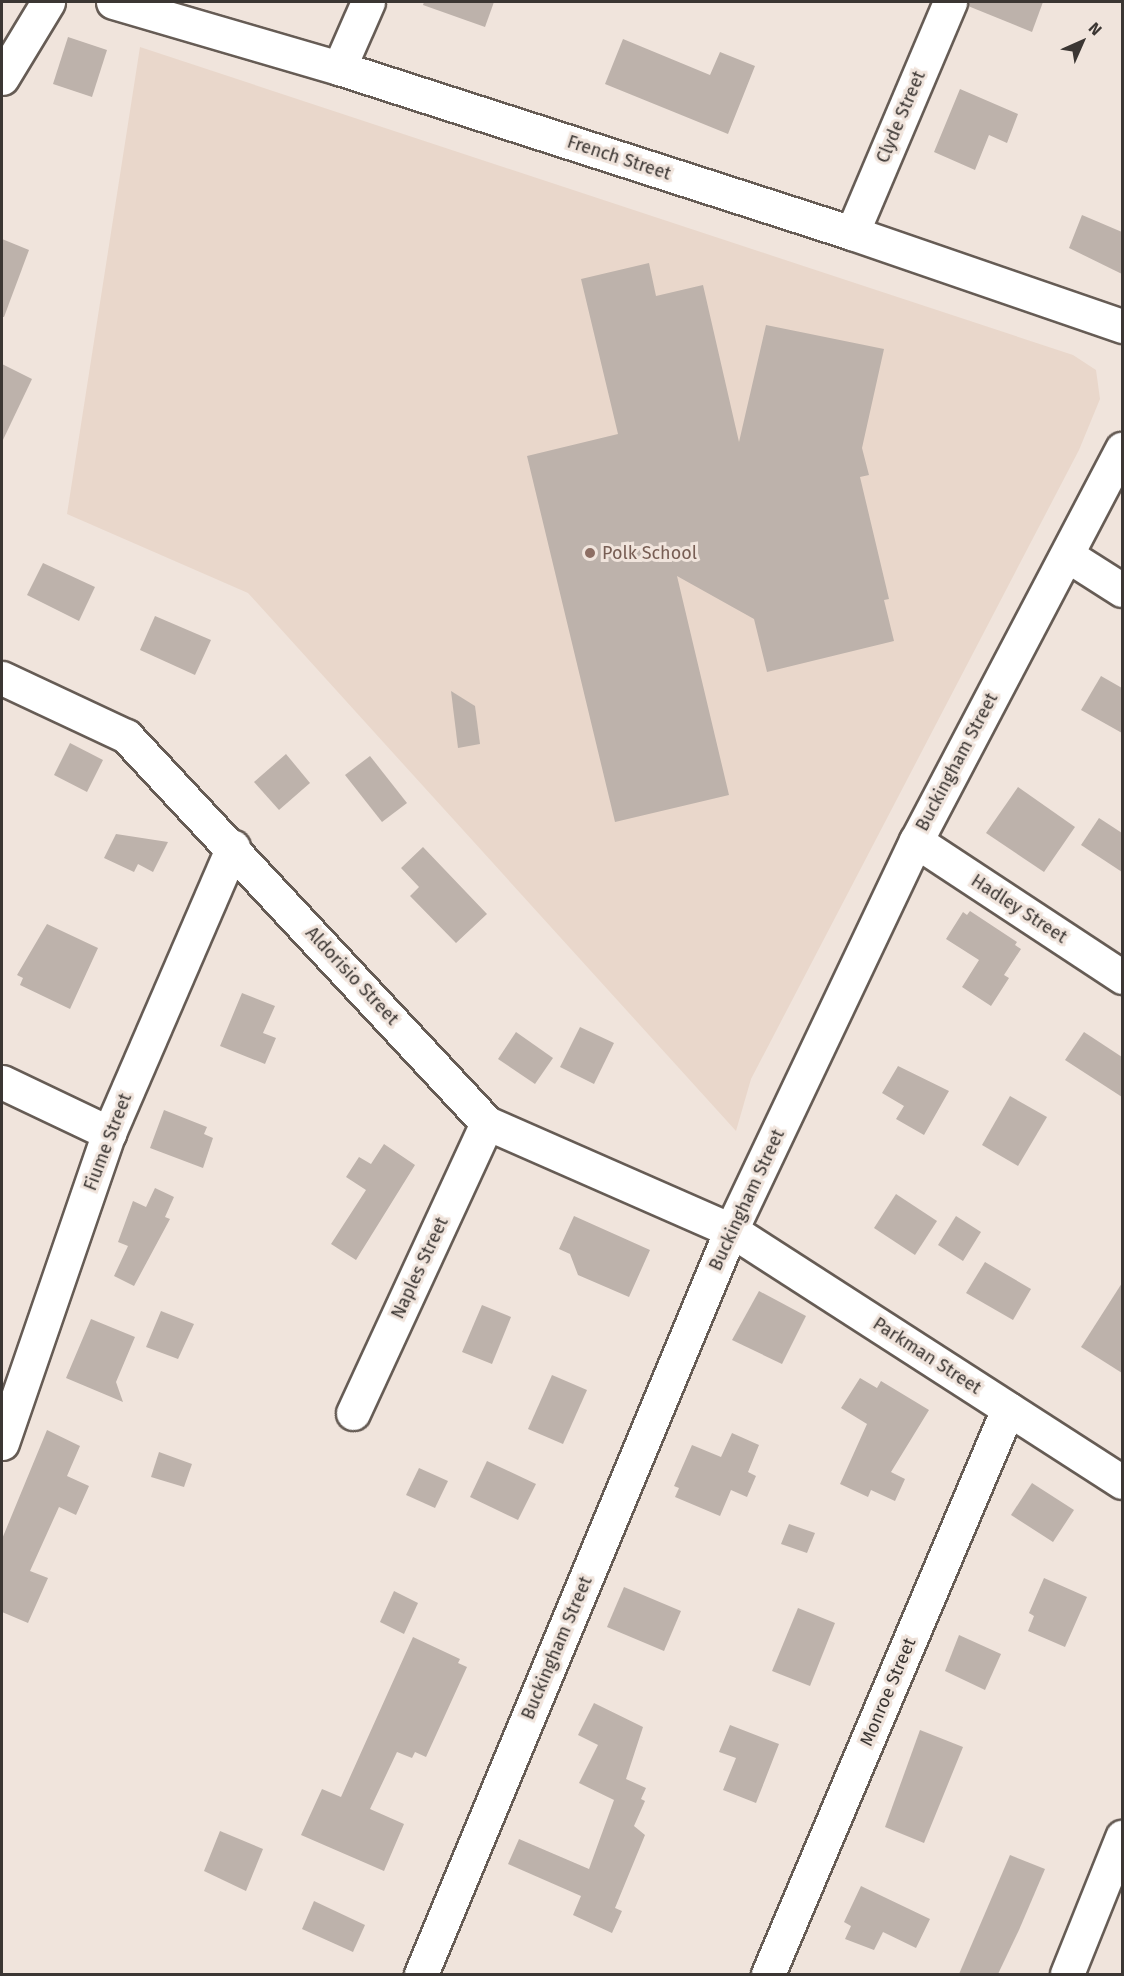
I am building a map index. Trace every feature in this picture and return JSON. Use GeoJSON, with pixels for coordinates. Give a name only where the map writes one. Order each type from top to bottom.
{"type":"FeatureCollection","features":[{"type":"Feature","properties":{"kind":"street"},"geometry":{"type":"LineString","coordinates":[[2,78],[48,2]]}},
{"type":"Feature","properties":{"kind":"street","name":"French Street"},"geometry":{"type":"LineString","coordinates":[[113,2],[339,68],[852,233],[1122,326]]}},
{"type":"Feature","properties":{"kind":"street"},"geometry":{"type":"LineString","coordinates":[[339,68],[368,2]]}},
{"type":"Feature","properties":{"kind":"street","name":"Clyde Street"},"geometry":{"type":"LineString","coordinates":[[852,233],[950,2]]}},
{"type":"Feature","properties":{"kind":"street","name":"Buckingham Street"},"geometry":{"type":"LineString","coordinates":[[421,1974],[731,1230],[916,841],[1122,449]]}},
{"type":"Feature","properties":{"kind":"street"},"geometry":{"type":"LineString","coordinates":[[1067,555],[1122,590]]}},
{"type":"Feature","properties":{"kind":"street","name":"Aldorisio Street"},"geometry":{"type":"LineString","coordinates":[[2,678],[126,736],[233,847],[487,1123],[731,1230]]}},
{"type":"Feature","properties":{"kind":"street","name":"Hadley Street"},"geometry":{"type":"LineString","coordinates":[[916,841],[1122,977]]}},
{"type":"Feature","properties":{"kind":"street","name":"Fiume Street"},"geometry":{"type":"LineString","coordinates":[[3,1436],[109,1133],[233,847]]}},
{"type":"Feature","properties":{"kind":"street"},"geometry":{"type":"LineString","coordinates":[[2,1082],[109,1133]]}},
{"type":"Feature","properties":{"kind":"street","name":"Naples Street"},"geometry":{"type":"LineString","coordinates":[[353,1413],[487,1123]]}},
{"type":"Feature","properties":{"kind":"street","name":"Parkman Street"},"geometry":{"type":"LineString","coordinates":[[731,1230],[1122,1482]]}},
{"type":"Feature","properties":{"kind":"street","name":"Monroe Street"},"geometry":{"type":"LineString","coordinates":[[768,1974],[1008,1409]]}},
{"type":"Feature","properties":{"kind":"street"},"geometry":{"type":"LineString","coordinates":[[1067,1974],[1122,1837]]}},
{"type":"Feature","properties":{"kind":"shaded area","name":"Polk School"},"geometry":{"type":"Polygon","coordinates":[[[140,47],[1073,355],[1096,370],[1100,399],[1079,450],[751,1079],[736,1131],[248,593],[67,514],[140,47]]]}},
{"type":"Feature","properties":{"kind":"building"},"geometry":{"type":"Polygon","coordinates":[[[424,2],[494,2],[485,27],[423,5],[424,2]]]}},
{"type":"Feature","properties":{"kind":"building"},"geometry":{"type":"Polygon","coordinates":[[[968,2],[1043,2],[1032,32],[968,6],[968,2]]]}},
{"type":"Feature","properties":{"kind":"building"},"geometry":{"type":"Polygon","coordinates":[[[68,37],[107,50],[92,97],[53,84],[68,37]]]}},
{"type":"Feature","properties":{"kind":"building"},"geometry":{"type":"Polygon","coordinates":[[[623,39],[710,75],[720,52],[755,66],[728,134],[605,84],[623,39]]]}},
{"type":"Feature","properties":{"kind":"building"},"geometry":{"type":"Polygon","coordinates":[[[960,89],[1018,114],[1007,143],[989,135],[975,170],[934,152],[960,89]]]}},
{"type":"Feature","properties":{"kind":"building"},"geometry":{"type":"Polygon","coordinates":[[[1082,215],[1122,232],[1122,274],[1069,248],[1082,215]]]}},
{"type":"Feature","properties":{"kind":"building"},"geometry":{"type":"Polygon","coordinates":[[[2,239],[29,250],[4,317],[2,317],[2,239]]]}},
{"type":"Feature","properties":{"kind":"building"},"geometry":{"type":"Polygon","coordinates":[[[649,263],[656,296],[703,285],[739,442],[766,325],[884,349],[862,448],[869,475],[860,477],[889,599],[884,600],[894,641],[767,672],[754,619],[677,576],[729,795],[615,822],[527,456],[618,434],[581,279],[649,263]]]}},
{"type":"Feature","properties":{"kind":"building"},"geometry":{"type":"Polygon","coordinates":[[[2,364],[32,379],[2,442],[2,364]]]}},
{"type":"Feature","properties":{"kind":"building"},"geometry":{"type":"Polygon","coordinates":[[[43,563],[95,587],[79,621],[27,595],[43,563]]]}},
{"type":"Feature","properties":{"kind":"building"},"geometry":{"type":"Polygon","coordinates":[[[155,616],[211,640],[195,675],[140,650],[155,616]]]}},
{"type":"Feature","properties":{"kind":"building"},"geometry":{"type":"Polygon","coordinates":[[[1101,676],[1122,688],[1122,733],[1081,710],[1101,676]]]}},
{"type":"Feature","properties":{"kind":"building"},"geometry":{"type":"Polygon","coordinates":[[[451,691],[475,706],[480,744],[458,748],[451,691]]]}},
{"type":"Feature","properties":{"kind":"building"},"geometry":{"type":"Polygon","coordinates":[[[70,743],[103,760],[87,792],[54,775],[70,743]]]}},
{"type":"Feature","properties":{"kind":"building"},"geometry":{"type":"Polygon","coordinates":[[[286,754],[310,783],[279,810],[254,782],[286,754]]]}},
{"type":"Feature","properties":{"kind":"building"},"geometry":{"type":"Polygon","coordinates":[[[370,756],[407,803],[382,822],[345,775],[370,756]]]}},
{"type":"Feature","properties":{"kind":"building"},"geometry":{"type":"Polygon","coordinates":[[[1018,787],[1075,827],[1044,872],[986,833],[1018,787]]]}},
{"type":"Feature","properties":{"kind":"building"},"geometry":{"type":"Polygon","coordinates":[[[1099,818],[1122,833],[1122,872],[1081,845],[1099,818]]]}},
{"type":"Feature","properties":{"kind":"building"},"geometry":{"type":"Polygon","coordinates":[[[116,834],[168,842],[153,872],[138,864],[134,872],[104,858],[116,834]]]}},
{"type":"Feature","properties":{"kind":"building"},"geometry":{"type":"Polygon","coordinates":[[[423,847],[487,914],[456,943],[410,896],[419,887],[401,868],[423,847]]]}},
{"type":"Feature","properties":{"kind":"building"},"geometry":{"type":"Polygon","coordinates":[[[970,911],[1017,942],[1015,945],[1021,949],[1004,975],[1009,978],[991,1006],[962,987],[979,960],[946,939],[963,912],[967,915],[970,911]]]}},
{"type":"Feature","properties":{"kind":"building"},"geometry":{"type":"Polygon","coordinates":[[[47,924],[98,948],[70,1009],[20,985],[23,978],[17,975],[47,924]]]}},
{"type":"Feature","properties":{"kind":"building"},"geometry":{"type":"Polygon","coordinates":[[[242,993],[275,1006],[263,1033],[276,1038],[265,1064],[220,1046],[242,993]]]}},
{"type":"Feature","properties":{"kind":"building"},"geometry":{"type":"Polygon","coordinates":[[[580,1027],[614,1043],[594,1084],[560,1067],[580,1027]]]}},
{"type":"Feature","properties":{"kind":"building"},"geometry":{"type":"Polygon","coordinates":[[[516,1032],[553,1058],[535,1084],[498,1059],[516,1032]]]}},
{"type":"Feature","properties":{"kind":"building"},"geometry":{"type":"Polygon","coordinates":[[[1084,1032],[1122,1057],[1122,1097],[1065,1060],[1084,1032]]]}},
{"type":"Feature","properties":{"kind":"building"},"geometry":{"type":"Polygon","coordinates":[[[898,1066],[949,1091],[924,1135],[896,1119],[904,1106],[882,1093],[898,1066]]]}},
{"type":"Feature","properties":{"kind":"building"},"geometry":{"type":"Polygon","coordinates":[[[1010,1096],[1047,1117],[1018,1166],[982,1145],[1010,1096]]]}},
{"type":"Feature","properties":{"kind":"building"},"geometry":{"type":"Polygon","coordinates":[[[164,1110],[207,1127],[204,1134],[213,1138],[203,1168],[150,1148],[164,1110]]]}},
{"type":"Feature","properties":{"kind":"building"},"geometry":{"type":"Polygon","coordinates":[[[384,1144],[415,1165],[356,1260],[331,1244],[366,1190],[346,1177],[359,1157],[371,1164],[384,1144]]]}},
{"type":"Feature","properties":{"kind":"building"},"geometry":{"type":"Polygon","coordinates":[[[155,1188],[174,1197],[165,1217],[170,1219],[134,1286],[114,1276],[128,1246],[118,1242],[133,1201],[146,1207],[155,1188]]]}},
{"type":"Feature","properties":{"kind":"building"},"geometry":{"type":"Polygon","coordinates":[[[896,1194],[937,1221],[915,1255],[874,1228],[896,1194]]]}},
{"type":"Feature","properties":{"kind":"building"},"geometry":{"type":"Polygon","coordinates":[[[574,1216],[650,1250],[629,1297],[578,1275],[570,1254],[559,1249],[574,1216]]]}},
{"type":"Feature","properties":{"kind":"building"},"geometry":{"type":"Polygon","coordinates":[[[956,1216],[981,1232],[963,1261],[938,1245],[956,1216]]]}},
{"type":"Feature","properties":{"kind":"building"},"geometry":{"type":"Polygon","coordinates":[[[985,1262],[1031,1289],[1013,1320],[966,1293],[985,1262]]]}},
{"type":"Feature","properties":{"kind":"building"},"geometry":{"type":"Polygon","coordinates":[[[1122,1283],[1122,1373],[1081,1347],[1122,1283]]]}},
{"type":"Feature","properties":{"kind":"building"},"geometry":{"type":"Polygon","coordinates":[[[759,1291],[806,1316],[782,1364],[732,1340],[759,1291]]]}},
{"type":"Feature","properties":{"kind":"building"},"geometry":{"type":"Polygon","coordinates":[[[482,1305],[511,1317],[492,1364],[462,1352],[482,1305]]]}},
{"type":"Feature","properties":{"kind":"building"},"geometry":{"type":"Polygon","coordinates":[[[161,1311],[194,1324],[178,1359],[146,1347],[161,1311]]]}},
{"type":"Feature","properties":{"kind":"building"},"geometry":{"type":"Polygon","coordinates":[[[91,1319],[135,1337],[116,1382],[123,1402],[66,1378],[91,1319]]]}},
{"type":"Feature","properties":{"kind":"building"},"geometry":{"type":"Polygon","coordinates":[[[552,1375],[587,1390],[563,1444],[528,1429],[552,1375]]]}},
{"type":"Feature","properties":{"kind":"building"},"geometry":{"type":"Polygon","coordinates":[[[860,1378],[877,1388],[881,1381],[929,1410],[891,1472],[905,1479],[895,1501],[871,1490],[868,1497],[840,1484],[867,1424],[841,1408],[860,1378]]]}},
{"type":"Feature","properties":{"kind":"building"},"geometry":{"type":"Polygon","coordinates":[[[47,1430],[80,1446],[67,1476],[89,1486],[76,1515],[59,1507],[30,1571],[48,1578],[28,1623],[2,1612],[2,1539],[47,1430]]]}},
{"type":"Feature","properties":{"kind":"building"},"geometry":{"type":"Polygon","coordinates":[[[732,1433],[759,1445],[748,1472],[756,1476],[747,1497],[731,1490],[720,1516],[675,1497],[679,1488],[674,1486],[692,1445],[721,1457],[732,1433]]]}},
{"type":"Feature","properties":{"kind":"building"},"geometry":{"type":"Polygon","coordinates":[[[159,1452],[192,1464],[184,1487],[151,1477],[159,1452]]]}},
{"type":"Feature","properties":{"kind":"building"},"geometry":{"type":"Polygon","coordinates":[[[487,1461],[536,1484],[518,1520],[470,1497],[487,1461]]]}},
{"type":"Feature","properties":{"kind":"building"},"geometry":{"type":"Polygon","coordinates":[[[419,1468],[448,1481],[435,1508],[406,1495],[419,1468]]]}},
{"type":"Feature","properties":{"kind":"building"},"geometry":{"type":"Polygon","coordinates":[[[1032,1483],[1074,1510],[1053,1542],[1011,1515],[1032,1483]]]}},
{"type":"Feature","properties":{"kind":"building"},"geometry":{"type":"Polygon","coordinates":[[[789,1524],[815,1533],[807,1553],[781,1544],[789,1524]]]}},
{"type":"Feature","properties":{"kind":"building"},"geometry":{"type":"Polygon","coordinates":[[[1044,1578],[1087,1597],[1065,1647],[1028,1631],[1034,1616],[1029,1613],[1044,1578]]]}},
{"type":"Feature","properties":{"kind":"building"},"geometry":{"type":"Polygon","coordinates":[[[624,1587],[681,1611],[664,1651],[607,1627],[624,1587]]]}},
{"type":"Feature","properties":{"kind":"building"},"geometry":{"type":"Polygon","coordinates":[[[394,1591],[418,1603],[404,1634],[380,1622],[394,1591]]]}},
{"type":"Feature","properties":{"kind":"building"},"geometry":{"type":"Polygon","coordinates":[[[798,1608],[835,1623],[810,1686],[772,1671],[798,1608]]]}},
{"type":"Feature","properties":{"kind":"building"},"geometry":{"type":"Polygon","coordinates":[[[959,1635],[1001,1654],[985,1690],[945,1671],[959,1635]]]}},
{"type":"Feature","properties":{"kind":"building"},"geometry":{"type":"Polygon","coordinates":[[[413,1637],[460,1659],[458,1663],[467,1667],[426,1757],[415,1752],[412,1758],[397,1752],[370,1809],[404,1824],[384,1871],[301,1835],[322,1789],[341,1797],[413,1637]]]}},
{"type":"Feature","properties":{"kind":"building"},"geometry":{"type":"Polygon","coordinates":[[[594,1703],[643,1727],[626,1779],[646,1788],[641,1799],[645,1801],[634,1826],[645,1835],[615,1908],[622,1911],[612,1933],[573,1915],[581,1896],[508,1864],[519,1839],[589,1869],[614,1800],[579,1783],[598,1745],[578,1735],[594,1703]]]}},
{"type":"Feature","properties":{"kind":"building"},"geometry":{"type":"Polygon","coordinates":[[[730,1725],[779,1744],[756,1803],[723,1790],[736,1758],[719,1752],[730,1725]]]}},
{"type":"Feature","properties":{"kind":"building"},"geometry":{"type":"Polygon","coordinates":[[[920,1730],[963,1747],[924,1843],[885,1827],[920,1730]]]}},
{"type":"Feature","properties":{"kind":"building"},"geometry":{"type":"Polygon","coordinates":[[[220,1831],[263,1849],[246,1891],[204,1871],[220,1831]]]}},
{"type":"Feature","properties":{"kind":"building"},"geometry":{"type":"Polygon","coordinates":[[[1010,1855],[1045,1869],[1019,1930],[998,1974],[959,1974],[1010,1855]]]}},
{"type":"Feature","properties":{"kind":"building"},"geometry":{"type":"Polygon","coordinates":[[[861,1886],[930,1919],[916,1948],[883,1932],[874,1950],[845,1939],[851,1926],[844,1922],[861,1886]]]}},
{"type":"Feature","properties":{"kind":"building"},"geometry":{"type":"Polygon","coordinates":[[[314,1901],[365,1925],[353,1952],[302,1929],[314,1901]]]}},
{"type":"Feature","properties":{"kind":"place","name":"Polk School"},"geometry":{"type":"Point","coordinates":[590,553]}}]}
